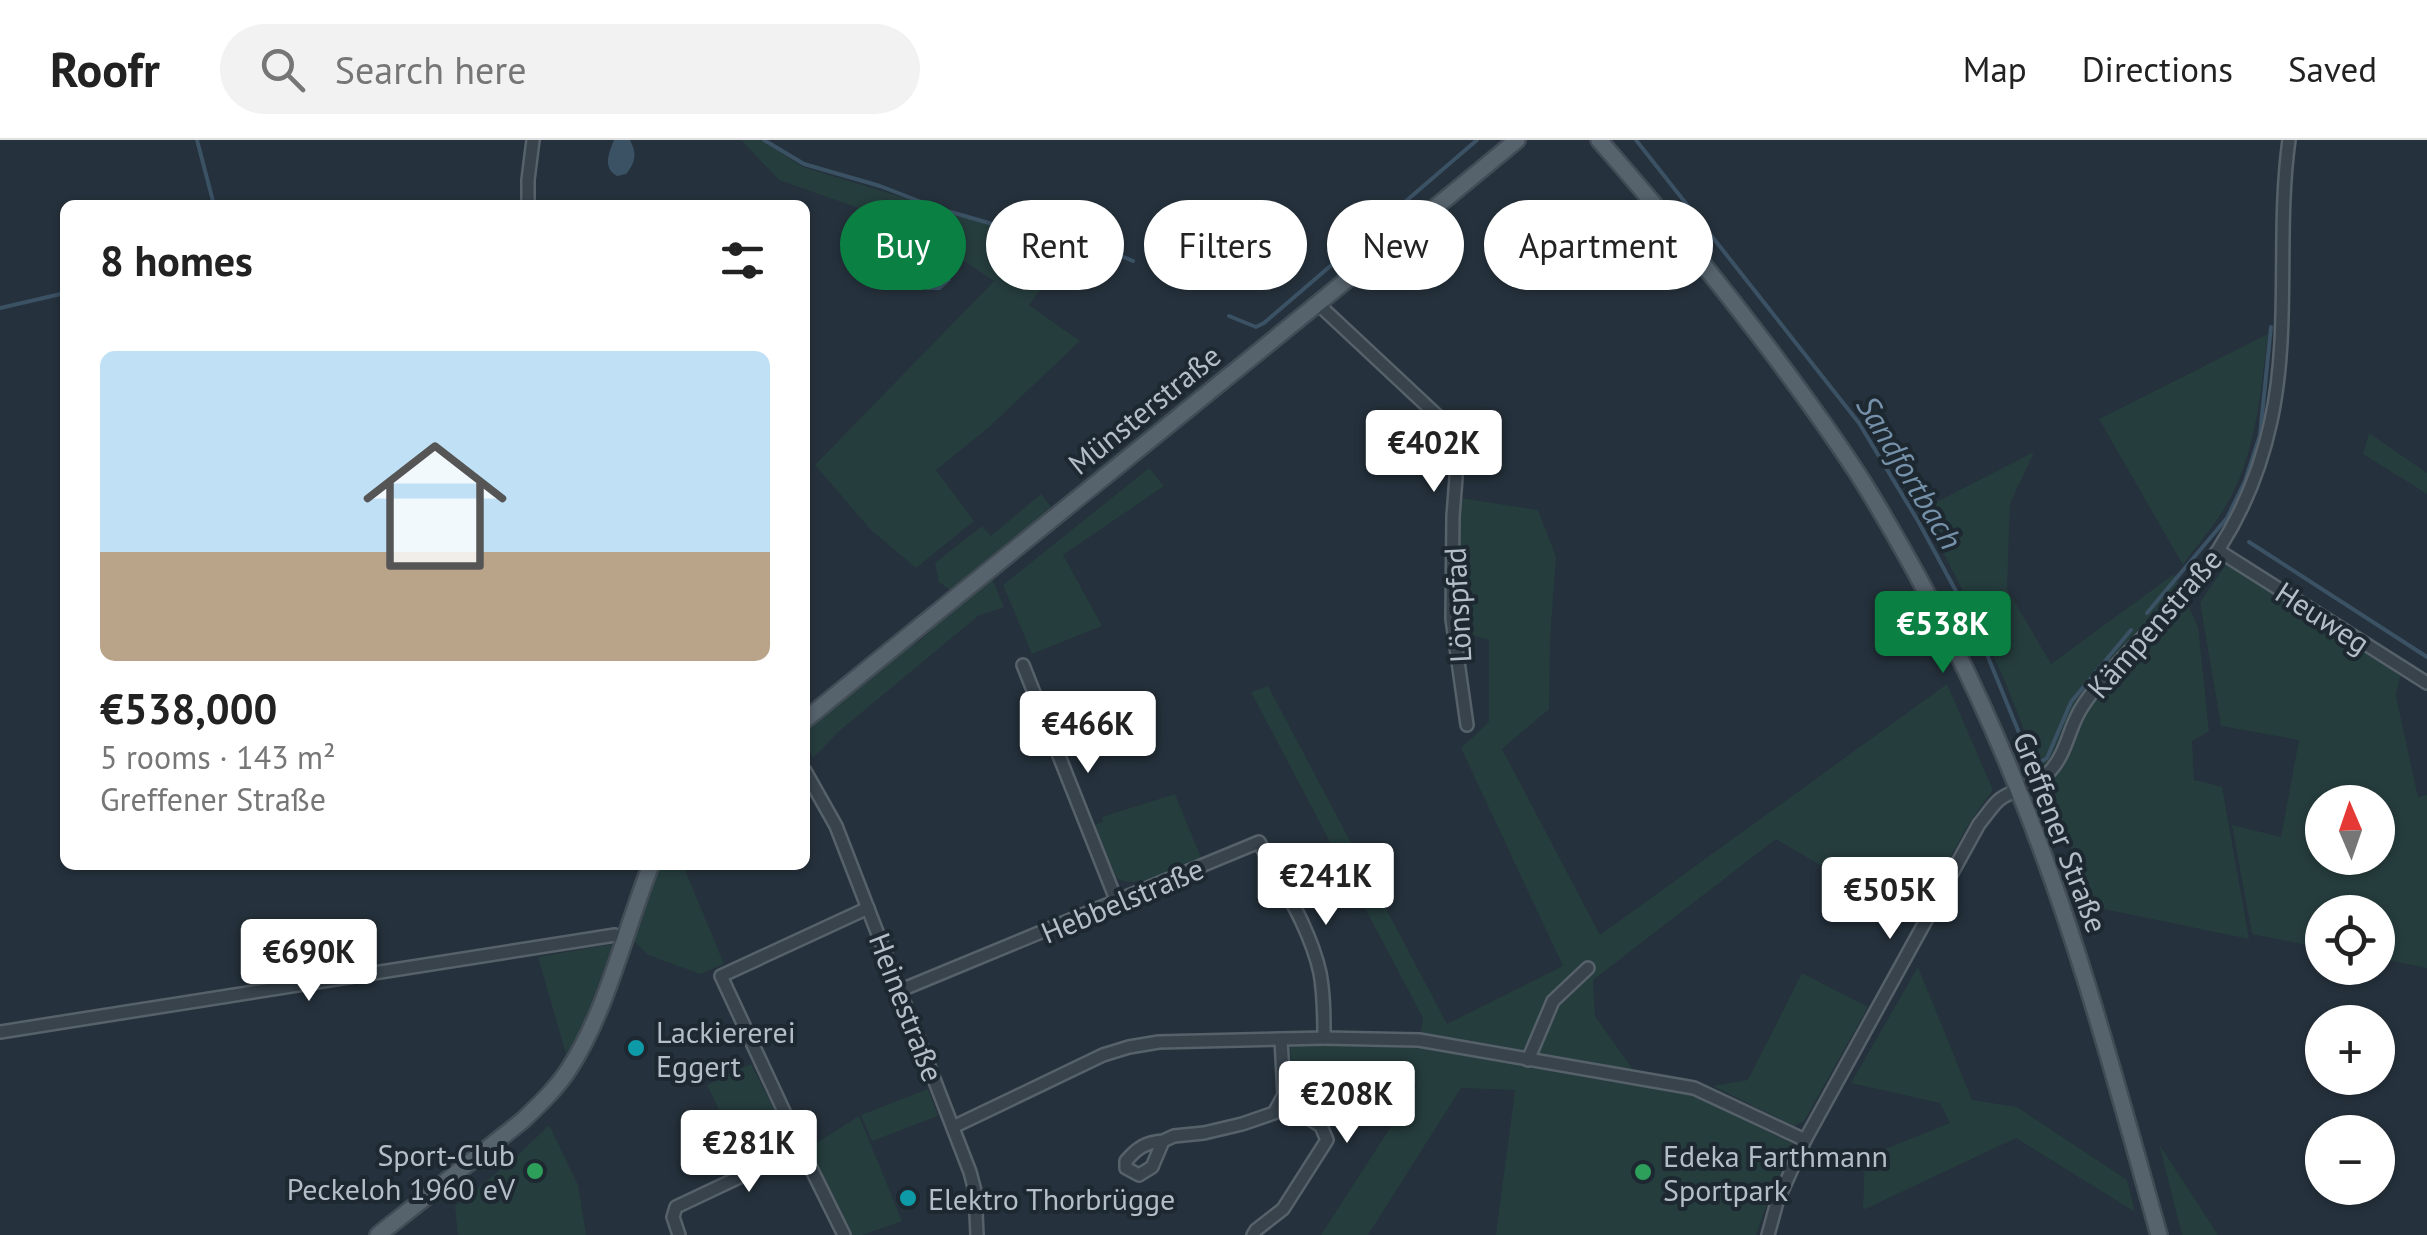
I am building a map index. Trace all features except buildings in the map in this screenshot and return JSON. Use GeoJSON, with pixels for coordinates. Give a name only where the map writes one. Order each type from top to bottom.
{"type":"FeatureCollection","features":[{"type":"Feature","properties":{"kind":"main road","name":"Münsterstraße"},"geometry":{"type":"LineString","coordinates":[[810,716],[1517,140]]}},
{"type":"Feature","properties":{"kind":"main road","name":"Greffener Straße"},"geometry":{"type":"LineString","coordinates":[[1599,140],[1741,312],[1806,399],[1862,482],[1960,658],[2019,791],[2080,958],[2159,1235]]}},
{"type":"Feature","properties":{"kind":"main road"},"geometry":{"type":"LineString","coordinates":[[378,1235],[522,1121],[556,1087],[578,1056],[590,1030],[650,870]]}},
{"type":"Feature","properties":{"kind":"street"},"geometry":{"type":"LineString","coordinates":[[528,200],[533,140]]}},
{"type":"Feature","properties":{"kind":"street","name":"Kämpenstraße"},"geometry":{"type":"LineString","coordinates":[[1768,1235],[1777,1202],[1806,1140],[1980,824],[2000,799],[2049,773],[2065,750],[2077,716],[2095,690],[2192,586],[2237,520],[2271,422],[2280,367],[2284,179],[2289,140]]}},
{"type":"Feature","properties":{"kind":"street","name":"Lönspfad"},"geometry":{"type":"LineString","coordinates":[[1317,303],[1442,420],[1456,441],[1452,619],[1467,726]]}},
{"type":"Feature","properties":{"kind":"street","name":"Heuweg"},"geometry":{"type":"LineString","coordinates":[[2219,551],[2427,684]]}},
{"type":"Feature","properties":{"kind":"street"},"geometry":{"type":"LineString","coordinates":[[1023,665],[1116,902]]}},
{"type":"Feature","properties":{"kind":"street","name":"Heinestraße"},"geometry":{"type":"LineString","coordinates":[[810,788],[836,826],[902,990],[975,1190],[978,1235]]}},
{"type":"Feature","properties":{"kind":"street","name":"Hebbelstraße"},"geometry":{"type":"LineString","coordinates":[[902,990],[1259,842],[1304,928],[1320,972],[1324,1038]]}},
{"type":"Feature","properties":{"kind":"street"},"geometry":{"type":"LineString","coordinates":[[844,1235],[721,976],[868,908]]}},
{"type":"Feature","properties":{"kind":"street"},"geometry":{"type":"LineString","coordinates":[[0,1032],[615,934],[624,939]]}},
{"type":"Feature","properties":{"kind":"street"},"geometry":{"type":"LineString","coordinates":[[1528,1060],[1553,1000],[1588,968]]}},
{"type":"Feature","properties":{"kind":"street"},"geometry":{"type":"LineString","coordinates":[[953,1127],[1102,1055],[1129,1046],[1324,1038],[1419,1040],[1694,1088],[1806,1140]]}},
{"type":"Feature","properties":{"kind":"street"},"geometry":{"type":"LineString","coordinates":[[1163,1141],[1274,1113],[1284,1095],[1282,1039]]}},
{"type":"Feature","properties":{"kind":"street"},"geometry":{"type":"LineString","coordinates":[[1253,1235],[1283,1208],[1327,1140],[1321,1126],[1284,1095]]}},
{"type":"Feature","properties":{"kind":"street"},"geometry":{"type":"LineString","coordinates":[[679,1235],[673,1216],[676,1207],[800,1148]]}},
{"type":"Feature","properties":{"kind":"green space"},"geometry":{"type":"Polygon","coordinates":[[[741,140],[761,140],[803,167],[911,200],[840,201],[779,180],[741,140]]]}},
{"type":"Feature","properties":{"kind":"green space"},"geometry":{"type":"Polygon","coordinates":[[[966,217],[986,223],[986,276],[966,262],[966,217]]]}},
{"type":"Feature","properties":{"kind":"green space"},"geometry":{"type":"Polygon","coordinates":[[[986,289],[1040,290],[1029,305],[1080,341],[988,428],[936,470],[974,521],[916,568],[871,530],[815,465],[986,289]]]}},
{"type":"Feature","properties":{"kind":"green space"},"geometry":{"type":"Polygon","coordinates":[[[2268,334],[2259,404],[2242,473],[2220,515],[2183,565],[2099,419],[2268,334]]]}},
{"type":"Feature","properties":{"kind":"green space"},"geometry":{"type":"Polygon","coordinates":[[[2369,433],[2427,473],[2427,494],[2363,454],[2369,433]]]}},
{"type":"Feature","properties":{"kind":"green space"},"geometry":{"type":"Polygon","coordinates":[[[2034,452],[2010,504],[2007,589],[2051,664],[2174,574],[2198,627],[2209,731],[2192,741],[2194,780],[2222,787],[2249,939],[2094,907],[2004,679],[1921,510],[2034,452]]]}},
{"type":"Feature","properties":{"kind":"green space"},"geometry":{"type":"Polygon","coordinates":[[[1149,468],[1164,486],[1063,555],[1102,626],[1032,654],[1003,585],[1149,468]]]}},
{"type":"Feature","properties":{"kind":"green space"},"geometry":{"type":"Polygon","coordinates":[[[1041,494],[1051,507],[950,590],[939,582],[935,563],[982,526],[991,536],[1041,494]]]}},
{"type":"Feature","properties":{"kind":"green space"},"geometry":{"type":"Polygon","coordinates":[[[1461,498],[1538,510],[1556,557],[1549,709],[1502,749],[1600,935],[1947,684],[1993,790],[1971,820],[1915,921],[1776,839],[1593,980],[1595,1016],[1634,1071],[1628,1083],[1693,1095],[1793,1144],[1756,1235],[1496,1235],[1515,1090],[1461,1088],[1368,1235],[1321,1235],[1417,1086],[1378,1062],[1291,1064],[1290,1045],[1419,1046],[1423,1018],[1251,692],[1268,686],[1447,1024],[1563,966],[1461,748],[1489,722],[1489,640],[1461,632],[1461,498]]]}},
{"type":"Feature","properties":{"kind":"green space"},"geometry":{"type":"Polygon","coordinates":[[[2227,563],[2401,672],[2396,696],[2418,797],[2427,795],[2427,968],[2395,961],[2395,895],[2305,895],[2305,945],[2252,934],[2232,825],[2281,837],[2299,740],[2221,726],[2200,602],[2227,563]]]}},
{"type":"Feature","properties":{"kind":"green space"},"geometry":{"type":"Polygon","coordinates":[[[992,579],[1004,607],[978,616],[838,732],[813,758],[810,725],[885,663],[921,640],[950,611],[992,579]]]}},
{"type":"Feature","properties":{"kind":"green space"},"geometry":{"type":"Polygon","coordinates":[[[1175,794],[1201,858],[1145,880],[1124,881],[1116,877],[1093,825],[1103,822],[1102,817],[1175,794]]]}},
{"type":"Feature","properties":{"kind":"green space"},"geometry":{"type":"Polygon","coordinates":[[[658,870],[685,870],[724,964],[700,974],[648,955],[632,939],[658,870]]]}},
{"type":"Feature","properties":{"kind":"green space"},"geometry":{"type":"Polygon","coordinates":[[[613,944],[576,1045],[568,1061],[538,957],[613,944]]]}},
{"type":"Feature","properties":{"kind":"green space"},"geometry":{"type":"Polygon","coordinates":[[[1918,967],[1972,1100],[2017,1107],[2127,1180],[2135,1212],[2016,1138],[1863,1210],[1865,1157],[1950,1123],[1940,1103],[1851,1083],[1918,967]]]}},
{"type":"Feature","properties":{"kind":"green space"},"geometry":{"type":"Polygon","coordinates":[[[1802,973],[1868,1007],[1804,1121],[1794,1126],[1713,1086],[1748,1080],[1802,973]]]}},
{"type":"Feature","properties":{"kind":"green space"},"geometry":{"type":"Polygon","coordinates":[[[751,1064],[788,1137],[781,1148],[777,1140],[752,1151],[739,1126],[729,1130],[707,1085],[751,1064]]]}},
{"type":"Feature","properties":{"kind":"green space"},"geometry":{"type":"Polygon","coordinates":[[[928,1089],[938,1116],[872,1141],[861,1115],[928,1089]]]}},
{"type":"Feature","properties":{"kind":"green space"},"geometry":{"type":"Polygon","coordinates":[[[859,1116],[902,1221],[862,1235],[850,1235],[810,1147],[859,1116]]]}},
{"type":"Feature","properties":{"kind":"green space"},"geometry":{"type":"Polygon","coordinates":[[[549,1125],[578,1185],[586,1235],[458,1235],[455,1206],[549,1125]]]}},
{"type":"Feature","properties":{"kind":"green space"},"geometry":{"type":"Polygon","coordinates":[[[2159,1144],[2218,1235],[2182,1235],[2159,1144]]]}},
{"type":"Feature","properties":{"kind":"water"},"geometry":{"type":"Polygon","coordinates":[[[614,140],[630,140],[634,153],[626,174],[617,176],[608,164],[614,140]]]}},
{"type":"Feature","properties":{"kind":"waterway"},"geometry":{"type":"LineString","coordinates":[[197,140],[213,200]]}},
{"type":"Feature","properties":{"kind":"waterway"},"geometry":{"type":"LineString","coordinates":[[764,140],[804,164],[937,208],[1048,240],[1073,236],[1133,261]]}},
{"type":"Feature","properties":{"kind":"waterway"},"geometry":{"type":"LineString","coordinates":[[1229,316],[1256,327],[1264,323],[1477,140]]}},
{"type":"Feature","properties":{"kind":"waterway","name":"Sandfortbach"},"geometry":{"type":"LineString","coordinates":[[1636,140],[1859,423],[1977,630],[2033,767],[2047,758],[2071,702],[2131,630]]}},
{"type":"Feature","properties":{"kind":"waterway"},"geometry":{"type":"LineString","coordinates":[[0,308],[60,294]]}},
{"type":"Feature","properties":{"kind":"waterway"},"geometry":{"type":"LineString","coordinates":[[2147,613],[2227,518],[2245,481],[2260,435],[2271,327]]}},
{"type":"Feature","properties":{"kind":"waterway","name":"Sandfortbach"},"geometry":{"type":"LineString","coordinates":[[2249,542],[2427,657]]}},
{"type":"Feature","properties":{"kind":"place","name":"Lackiererei Eggert"},"geometry":{"type":"Point","coordinates":[636,1048]}},
{"type":"Feature","properties":{"kind":"place","name":"Sport-Club Peckeloh 1960 eV"},"geometry":{"type":"Point","coordinates":[535,1171]}},
{"type":"Feature","properties":{"kind":"place","name":"Edeka Farthmann Sportpark"},"geometry":{"type":"Point","coordinates":[1643,1172]}},
{"type":"Feature","properties":{"kind":"place","name":"Elektro Thorbrügge"},"geometry":{"type":"Point","coordinates":[908,1198]}}]}
